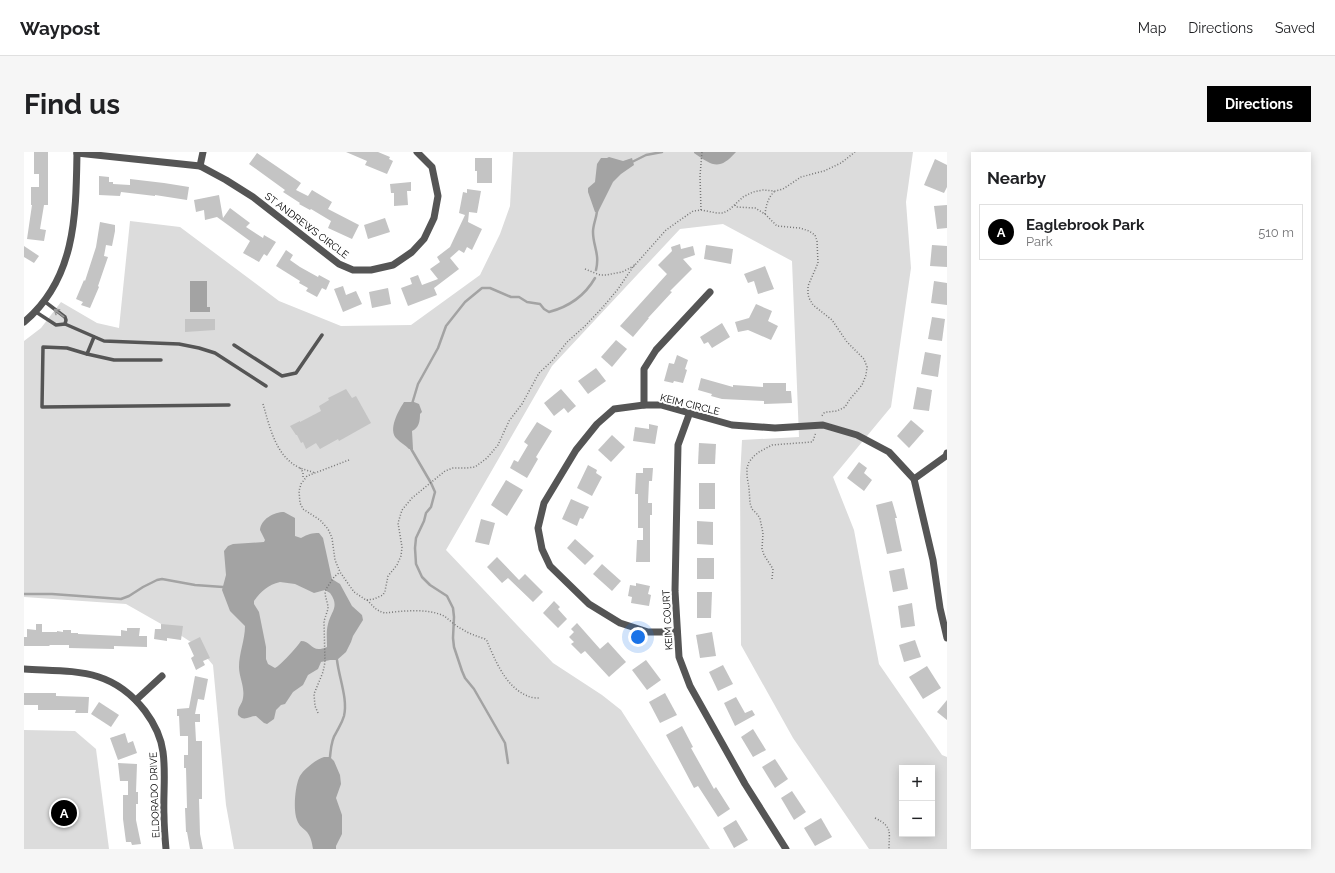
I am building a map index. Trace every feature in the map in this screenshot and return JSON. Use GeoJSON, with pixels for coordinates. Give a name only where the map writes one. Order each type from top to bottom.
{"type":"FeatureCollection","features":[{"type":"Feature","properties":{"kind":"street"},"geometry":{"type":"LineString","coordinates":[[24,322],[36,312],[44,301],[64,266],[73,230],[77,152]]}},
{"type":"Feature","properties":{"kind":"street","name":"ST ANDREWS CIRCLE"},"geometry":{"type":"LineString","coordinates":[[77,152],[200,166],[226,180],[253,198],[339,264],[354,270],[371,270],[393,265],[412,252],[424,239],[434,218],[438,196],[432,168],[417,152]]}},
{"type":"Feature","properties":{"kind":"street"},"geometry":{"type":"LineString","coordinates":[[200,166],[203,152]]}},
{"type":"Feature","properties":{"kind":"street"},"geometry":{"type":"LineString","coordinates":[[644,405],[644,369],[656,350],[710,292]]}},
{"type":"Feature","properties":{"kind":"street","name":"KEIM CIRCLE"},"geometry":{"type":"LineString","coordinates":[[677,632],[648,632],[641,630],[620,623],[589,604],[550,566],[542,549],[538,528],[544,503],[576,450],[597,424],[614,409],[644,405],[662,405],[732,425],[775,428],[823,425],[857,435],[889,452],[914,479],[933,560],[940,608],[947,638]]}},
{"type":"Feature","properties":{"kind":"street","name":"KEIM COURT"},"geometry":{"type":"LineString","coordinates":[[690,412],[678,445],[675,591],[678,657],[690,686],[745,784],[786,849]]}},
{"type":"Feature","properties":{"kind":"street"},"geometry":{"type":"LineString","coordinates":[[914,479],[947,454]]}},
{"type":"Feature","properties":{"kind":"street","name":"ELDORADO DRIVE"},"geometry":{"type":"LineString","coordinates":[[24,669],[83,672],[107,679],[118,685],[136,700],[148,714],[158,731],[163,752],[166,849]]}},
{"type":"Feature","properties":{"kind":"street"},"geometry":{"type":"LineString","coordinates":[[136,700],[162,676]]}},
{"type":"Feature","properties":{"kind":"lane"},"geometry":{"type":"LineString","coordinates":[[44,301],[65,317],[66,320],[64,324]]}},
{"type":"Feature","properties":{"kind":"lane"},"geometry":{"type":"LineString","coordinates":[[36,312],[56,325],[64,324],[104,341],[179,344],[199,348],[214,353],[266,386]]}},
{"type":"Feature","properties":{"kind":"lane"},"geometry":{"type":"LineString","coordinates":[[234,346],[282,376],[296,373],[322,335]]}},
{"type":"Feature","properties":{"kind":"lane"},"geometry":{"type":"LineString","coordinates":[[88,354],[94,337]]}},
{"type":"Feature","properties":{"kind":"lane"},"geometry":{"type":"LineString","coordinates":[[160,360],[114,360],[67,348],[43,347],[42,407],[229,405]]}},
{"type":"Feature","properties":{"kind":"path"},"geometry":{"type":"LineString","coordinates":[[701,210],[700,176],[702,152]]}},
{"type":"Feature","properties":{"kind":"path"},"geometry":{"type":"LineString","coordinates":[[366,600],[383,595],[388,576],[397,565],[401,556],[402,547],[398,528],[399,517],[402,510],[424,487],[446,472],[453,468],[475,467],[487,458],[498,445],[509,421],[522,404],[539,373],[552,361],[567,342],[590,321],[618,289],[635,264],[666,230],[693,211],[701,210],[723,213],[729,210],[743,197],[753,192],[783,189],[801,177],[824,171],[842,163],[855,152]]}},
{"type":"Feature","properties":{"kind":"path"},"geometry":{"type":"LineString","coordinates":[[765,214],[768,202],[772,193],[775,191]]}},
{"type":"Feature","properties":{"kind":"path"},"geometry":{"type":"LineString","coordinates":[[735,205],[736,207],[755,208],[765,214],[777,226],[800,228],[815,235],[817,241],[818,263],[808,286],[809,298],[813,305],[832,320],[847,342],[864,359],[866,367],[866,375],[862,385],[850,399],[845,408],[824,413],[820,417],[813,441],[772,445],[759,452],[749,462],[747,476],[750,488],[750,503],[752,509],[760,519],[763,533],[762,549],[764,556],[774,569],[772,579]]}},
{"type":"Feature","properties":{"kind":"path"},"geometry":{"type":"LineString","coordinates":[[585,269],[606,276],[622,272],[635,264]]}},
{"type":"Feature","properties":{"kind":"path"},"geometry":{"type":"LineString","coordinates":[[263,404],[271,434],[285,458],[300,468],[316,473]]}},
{"type":"Feature","properties":{"kind":"path"},"geometry":{"type":"LineString","coordinates":[[303,480],[307,476],[349,460]]}},
{"type":"Feature","properties":{"kind":"path"},"geometry":{"type":"LineString","coordinates":[[300,468],[304,476],[299,491],[300,503],[303,509],[320,520],[328,529],[332,538],[335,560],[340,572],[354,592],[381,612],[385,613],[412,610],[444,616],[461,629],[487,641],[499,668],[519,692],[528,696],[540,698]]}},
{"type":"Feature","properties":{"kind":"path"},"geometry":{"type":"LineString","coordinates":[[318,712],[315,706],[314,694],[323,672],[325,662],[324,621],[328,610],[326,592],[334,577],[340,572]]}},
{"type":"Feature","properties":{"kind":"path"},"geometry":{"type":"LineString","coordinates":[[875,818],[883,822],[888,828],[890,835],[889,849]]}},
{"type":"Feature","properties":{"kind":"shaded area"},"geometry":{"type":"Polygon","coordinates":[[[513,152],[913,152],[906,202],[911,268],[891,407],[833,477],[854,530],[879,664],[942,755],[947,757],[947,849],[869,849],[793,738],[741,645],[740,478],[742,440],[799,437],[792,261],[723,224],[680,229],[552,366],[446,550],[553,663],[602,695],[621,710],[710,849],[234,849],[226,805],[213,665],[197,646],[126,604],[24,597],[24,341],[41,328],[61,302],[97,323],[119,328],[130,221],[180,227],[279,301],[341,326],[411,325],[480,275],[500,234],[510,206],[513,152]]]}},
{"type":"Feature","properties":{"kind":"shaded area"},"geometry":{"type":"Polygon","coordinates":[[[694,152],[736,152],[725,162],[716,164],[706,161],[694,152]]]}},
{"type":"Feature","properties":{"kind":"shaded area"},"geometry":{"type":"Polygon","coordinates":[[[609,157],[623,161],[632,158],[634,165],[613,182],[598,212],[595,212],[588,188],[595,182],[597,164],[601,158],[609,157]]]}},
{"type":"Feature","properties":{"kind":"shaded area"},"geometry":{"type":"Polygon","coordinates":[[[190,281],[207,281],[207,307],[210,307],[210,312],[190,312],[190,281]]]}},
{"type":"Feature","properties":{"kind":"shaded area"},"geometry":{"type":"Polygon","coordinates":[[[404,402],[414,402],[419,404],[422,412],[420,414],[418,426],[412,431],[413,449],[409,449],[398,440],[393,431],[395,420],[404,402]]]}},
{"type":"Feature","properties":{"kind":"shaded area"},"geometry":{"type":"Polygon","coordinates":[[[280,512],[284,512],[295,518],[295,536],[301,538],[310,534],[319,533],[323,538],[332,579],[340,584],[352,606],[362,615],[363,620],[353,636],[346,652],[337,660],[321,662],[318,669],[308,675],[303,685],[293,692],[285,704],[281,705],[276,710],[274,719],[267,724],[256,716],[242,718],[238,715],[243,694],[239,667],[245,626],[230,611],[222,590],[226,575],[224,551],[228,546],[233,544],[264,542],[265,540],[260,530],[261,526],[265,519],[280,512]],[[280,582],[272,585],[262,591],[254,601],[254,604],[259,612],[266,647],[266,659],[268,664],[275,668],[301,641],[318,649],[327,647],[327,627],[335,606],[333,598],[330,593],[325,590],[314,593],[295,584],[280,582]]]}},
{"type":"Feature","properties":{"kind":"shaded area"},"geometry":{"type":"Polygon","coordinates":[[[24,730],[75,731],[96,749],[109,849],[24,849],[24,730]]]}},
{"type":"Feature","properties":{"kind":"shaded area"},"geometry":{"type":"Polygon","coordinates":[[[324,757],[330,757],[334,761],[340,775],[341,784],[336,798],[342,815],[342,834],[336,849],[313,849],[312,842],[307,832],[299,824],[295,811],[296,787],[301,775],[310,765],[324,757]]]}},
{"type":"Feature","properties":{"kind":"building"},"geometry":{"type":"Polygon","coordinates":[[[34,152],[48,152],[48,205],[44,205],[40,229],[46,230],[44,241],[27,239],[32,205],[31,187],[39,187],[39,174],[34,174],[34,152]]]}},
{"type":"Feature","properties":{"kind":"building"},"geometry":{"type":"Polygon","coordinates":[[[346,152],[378,152],[390,157],[389,159],[393,161],[387,174],[365,165],[367,161],[346,152]]]}},
{"type":"Feature","properties":{"kind":"building"},"geometry":{"type":"Polygon","coordinates":[[[257,153],[301,183],[296,190],[308,196],[312,190],[332,202],[328,209],[359,225],[352,239],[328,228],[331,221],[311,209],[310,210],[299,204],[300,203],[283,192],[285,190],[249,164],[257,153]]]}},
{"type":"Feature","properties":{"kind":"building"},"geometry":{"type":"Polygon","coordinates":[[[475,158],[492,158],[492,183],[477,183],[475,158]]]}},
{"type":"Feature","properties":{"kind":"building"},"geometry":{"type":"Polygon","coordinates":[[[935,159],[947,165],[947,187],[944,193],[924,185],[935,159]]]}},
{"type":"Feature","properties":{"kind":"building"},"geometry":{"type":"Polygon","coordinates":[[[99,176],[109,177],[109,182],[113,182],[113,184],[130,185],[130,179],[189,187],[187,200],[121,192],[120,196],[99,195],[99,176]]]}},
{"type":"Feature","properties":{"kind":"building"},"geometry":{"type":"Polygon","coordinates":[[[411,182],[411,191],[407,191],[408,205],[394,206],[394,193],[391,193],[390,184],[411,182]]]}},
{"type":"Feature","properties":{"kind":"building"},"geometry":{"type":"Polygon","coordinates":[[[467,189],[481,191],[477,213],[469,212],[468,222],[482,229],[472,250],[467,247],[464,253],[459,250],[450,258],[459,269],[434,288],[437,295],[408,306],[401,288],[412,284],[410,278],[418,275],[422,285],[438,279],[430,269],[440,262],[437,257],[450,247],[465,215],[459,213],[463,192],[467,193],[467,189]]]}},
{"type":"Feature","properties":{"kind":"building"},"geometry":{"type":"Polygon","coordinates":[[[219,195],[223,218],[230,208],[250,223],[246,227],[263,238],[264,235],[276,242],[267,256],[264,254],[259,262],[243,253],[250,241],[217,217],[205,220],[204,210],[196,212],[194,200],[219,195]]]}},
{"type":"Feature","properties":{"kind":"building"},"geometry":{"type":"Polygon","coordinates":[[[947,205],[947,228],[937,229],[934,206],[947,205]]]}},
{"type":"Feature","properties":{"kind":"building"},"geometry":{"type":"Polygon","coordinates":[[[385,218],[390,232],[368,239],[364,225],[385,218]]]}},
{"type":"Feature","properties":{"kind":"building"},"geometry":{"type":"Polygon","coordinates":[[[100,222],[115,225],[115,231],[112,246],[106,245],[104,256],[108,257],[98,286],[99,287],[90,308],[81,305],[83,302],[76,299],[84,280],[85,281],[96,247],[100,222]]]}},
{"type":"Feature","properties":{"kind":"building"},"geometry":{"type":"Polygon","coordinates":[[[680,244],[681,249],[693,246],[695,255],[683,259],[692,269],[670,291],[672,292],[633,337],[620,326],[667,274],[658,265],[672,251],[671,247],[680,244]]]}},
{"type":"Feature","properties":{"kind":"building"},"geometry":{"type":"Polygon","coordinates":[[[706,245],[733,249],[731,264],[704,259],[706,245]]]}},
{"type":"Feature","properties":{"kind":"building"},"geometry":{"type":"Polygon","coordinates":[[[932,245],[947,246],[947,267],[930,266],[932,245]]]}},
{"type":"Feature","properties":{"kind":"building"},"geometry":{"type":"Polygon","coordinates":[[[24,246],[39,256],[34,263],[24,257],[24,246]]]}},
{"type":"Feature","properties":{"kind":"building"},"geometry":{"type":"Polygon","coordinates":[[[286,250],[293,255],[290,260],[318,277],[319,275],[330,281],[326,290],[322,288],[317,297],[306,291],[308,288],[299,283],[300,281],[276,266],[286,250]]]}},
{"type":"Feature","properties":{"kind":"building"},"geometry":{"type":"Polygon","coordinates":[[[765,266],[774,289],[758,294],[754,281],[748,283],[744,274],[765,266]]]}},
{"type":"Feature","properties":{"kind":"building"},"geometry":{"type":"Polygon","coordinates":[[[934,281],[947,283],[947,305],[931,303],[934,281]]]}},
{"type":"Feature","properties":{"kind":"building"},"geometry":{"type":"Polygon","coordinates":[[[343,286],[346,295],[356,291],[362,304],[343,312],[334,289],[343,286]]]}},
{"type":"Feature","properties":{"kind":"building"},"geometry":{"type":"Polygon","coordinates":[[[388,288],[391,304],[372,308],[369,292],[388,288]]]}},
{"type":"Feature","properties":{"kind":"building"},"geometry":{"type":"Polygon","coordinates":[[[756,304],[772,311],[768,321],[778,326],[771,340],[748,330],[738,332],[735,322],[749,318],[756,304]]]}},
{"type":"Feature","properties":{"kind":"building"},"geometry":{"type":"Polygon","coordinates":[[[932,317],[945,319],[942,341],[928,339],[932,317]]]}},
{"type":"Feature","properties":{"kind":"building"},"geometry":{"type":"Polygon","coordinates":[[[185,319],[215,319],[215,330],[185,332],[185,319]]]}},
{"type":"Feature","properties":{"kind":"building"},"geometry":{"type":"Polygon","coordinates":[[[722,323],[730,337],[712,348],[708,342],[704,344],[700,337],[722,323]]]}},
{"type":"Feature","properties":{"kind":"building"},"geometry":{"type":"Polygon","coordinates":[[[616,340],[627,349],[612,367],[601,357],[616,340]]]}},
{"type":"Feature","properties":{"kind":"building"},"geometry":{"type":"Polygon","coordinates":[[[925,352],[941,355],[938,377],[921,374],[925,352]]]}},
{"type":"Feature","properties":{"kind":"building"},"geometry":{"type":"Polygon","coordinates":[[[677,355],[688,360],[683,383],[664,381],[669,363],[674,364],[677,355]]]}},
{"type":"Feature","properties":{"kind":"building"},"geometry":{"type":"Polygon","coordinates":[[[596,368],[606,381],[588,394],[578,381],[596,368]]]}},
{"type":"Feature","properties":{"kind":"building"},"geometry":{"type":"Polygon","coordinates":[[[701,378],[733,387],[733,385],[763,387],[763,383],[786,383],[786,391],[791,391],[792,403],[764,404],[764,401],[722,399],[711,396],[712,394],[698,390],[701,378]]]}},
{"type":"Feature","properties":{"kind":"building"},"geometry":{"type":"Polygon","coordinates":[[[917,387],[932,390],[929,411],[913,409],[917,387]]]}},
{"type":"Feature","properties":{"kind":"building"},"geometry":{"type":"Polygon","coordinates":[[[346,389],[352,398],[356,396],[371,423],[339,441],[338,439],[320,449],[316,443],[306,449],[303,442],[301,443],[290,426],[321,411],[319,406],[329,400],[328,398],[346,389]]]}},
{"type":"Feature","properties":{"kind":"building"},"geometry":{"type":"Polygon","coordinates":[[[561,389],[576,406],[568,413],[564,408],[554,416],[544,403],[561,389]]]}},
{"type":"Feature","properties":{"kind":"building"},"geometry":{"type":"Polygon","coordinates":[[[911,420],[924,431],[909,448],[897,436],[911,420]]]}},
{"type":"Feature","properties":{"kind":"building"},"geometry":{"type":"Polygon","coordinates":[[[537,422],[552,431],[536,457],[538,459],[527,478],[510,468],[514,460],[518,462],[528,445],[524,442],[537,422]]]}},
{"type":"Feature","properties":{"kind":"building"},"geometry":{"type":"Polygon","coordinates":[[[649,424],[658,426],[655,444],[633,441],[635,427],[649,429],[649,424]]]}},
{"type":"Feature","properties":{"kind":"building"},"geometry":{"type":"Polygon","coordinates":[[[612,435],[625,447],[611,462],[598,450],[612,435]]]}},
{"type":"Feature","properties":{"kind":"building"},"geometry":{"type":"Polygon","coordinates":[[[699,443],[716,444],[715,464],[698,464],[699,443]]]}},
{"type":"Feature","properties":{"kind":"building"},"geometry":{"type":"Polygon","coordinates":[[[859,462],[867,468],[864,473],[872,480],[864,491],[847,478],[859,462]]]}},
{"type":"Feature","properties":{"kind":"building"},"geometry":{"type":"Polygon","coordinates":[[[588,465],[597,470],[596,473],[602,477],[592,496],[577,488],[588,465]]]}},
{"type":"Feature","properties":{"kind":"building"},"geometry":{"type":"Polygon","coordinates":[[[643,468],[653,468],[652,481],[649,481],[648,503],[652,503],[652,515],[650,515],[650,562],[636,562],[637,540],[643,540],[643,528],[638,528],[638,494],[635,494],[636,473],[643,473],[643,468]]]}},
{"type":"Feature","properties":{"kind":"building"},"geometry":{"type":"Polygon","coordinates":[[[506,480],[523,490],[507,516],[491,505],[506,480]]]}},
{"type":"Feature","properties":{"kind":"building"},"geometry":{"type":"Polygon","coordinates":[[[699,483],[715,483],[715,509],[699,509],[699,483]]]}},
{"type":"Feature","properties":{"kind":"building"},"geometry":{"type":"Polygon","coordinates":[[[571,499],[589,507],[583,519],[580,518],[577,526],[562,519],[571,499]]]}},
{"type":"Feature","properties":{"kind":"building"},"geometry":{"type":"Polygon","coordinates":[[[892,501],[897,518],[895,518],[902,551],[887,554],[876,505],[892,501]]]}},
{"type":"Feature","properties":{"kind":"building"},"geometry":{"type":"Polygon","coordinates":[[[481,519],[495,523],[489,545],[475,542],[481,519]]]}},
{"type":"Feature","properties":{"kind":"building"},"geometry":{"type":"Polygon","coordinates":[[[697,521],[713,522],[713,545],[697,544],[697,521]]]}},
{"type":"Feature","properties":{"kind":"building"},"geometry":{"type":"Polygon","coordinates":[[[575,539],[594,556],[585,565],[567,548],[575,539]]]}},
{"type":"Feature","properties":{"kind":"building"},"geometry":{"type":"Polygon","coordinates":[[[497,557],[519,580],[525,574],[543,592],[533,602],[508,578],[502,583],[487,567],[497,557]]]}},
{"type":"Feature","properties":{"kind":"building"},"geometry":{"type":"Polygon","coordinates":[[[697,558],[714,558],[714,579],[697,579],[697,558]]]}},
{"type":"Feature","properties":{"kind":"building"},"geometry":{"type":"Polygon","coordinates":[[[602,564],[621,581],[612,591],[593,574],[602,564]]]}},
{"type":"Feature","properties":{"kind":"building"},"geometry":{"type":"Polygon","coordinates":[[[904,568],[908,589],[893,592],[889,571],[904,568]]]}},
{"type":"Feature","properties":{"kind":"building"},"geometry":{"type":"Polygon","coordinates":[[[636,583],[650,586],[648,594],[651,595],[649,606],[631,603],[632,597],[628,596],[630,585],[636,586],[636,583]]]}},
{"type":"Feature","properties":{"kind":"building"},"geometry":{"type":"Polygon","coordinates":[[[697,592],[712,592],[711,618],[697,618],[697,592]]]}},
{"type":"Feature","properties":{"kind":"building"},"geometry":{"type":"Polygon","coordinates":[[[554,601],[560,607],[558,609],[567,619],[558,628],[543,613],[554,601]]]}},
{"type":"Feature","properties":{"kind":"building"},"geometry":{"type":"Polygon","coordinates":[[[912,603],[915,626],[901,628],[898,606],[912,603]]]}},
{"type":"Feature","properties":{"kind":"building"},"geometry":{"type":"Polygon","coordinates":[[[577,623],[600,649],[608,642],[626,662],[609,677],[585,651],[581,654],[571,644],[574,642],[569,637],[574,632],[571,629],[577,623]]]}},
{"type":"Feature","properties":{"kind":"building"},"geometry":{"type":"Polygon","coordinates":[[[36,624],[42,624],[42,632],[63,632],[63,630],[71,630],[71,633],[78,634],[121,636],[121,630],[127,631],[127,628],[140,628],[139,636],[147,636],[147,647],[114,646],[114,649],[69,648],[69,645],[24,646],[24,637],[27,637],[27,629],[36,630],[36,624]]]}},
{"type":"Feature","properties":{"kind":"building"},"geometry":{"type":"Polygon","coordinates":[[[161,624],[183,626],[181,640],[167,638],[167,641],[154,639],[155,629],[161,629],[161,624]]]}},
{"type":"Feature","properties":{"kind":"building"},"geometry":{"type":"Polygon","coordinates":[[[712,632],[716,656],[700,658],[696,635],[712,632]]]}},
{"type":"Feature","properties":{"kind":"building"},"geometry":{"type":"Polygon","coordinates":[[[200,637],[210,658],[203,661],[205,665],[196,670],[191,658],[194,656],[188,643],[200,637]]]}},
{"type":"Feature","properties":{"kind":"building"},"geometry":{"type":"Polygon","coordinates":[[[915,640],[921,657],[904,662],[899,645],[915,640]]]}},
{"type":"Feature","properties":{"kind":"building"},"geometry":{"type":"Polygon","coordinates":[[[646,660],[661,680],[647,690],[632,670],[646,660]]]}},
{"type":"Feature","properties":{"kind":"building"},"geometry":{"type":"Polygon","coordinates":[[[723,665],[733,684],[718,691],[709,672],[723,665]]]}},
{"type":"Feature","properties":{"kind":"building"},"geometry":{"type":"Polygon","coordinates":[[[927,666],[941,688],[923,699],[909,677],[927,666]]]}},
{"type":"Feature","properties":{"kind":"building"},"geometry":{"type":"Polygon","coordinates":[[[195,676],[208,679],[204,700],[198,699],[195,714],[200,714],[200,722],[195,722],[196,741],[202,741],[202,799],[199,799],[200,834],[203,849],[190,849],[186,832],[186,768],[184,768],[184,755],[188,755],[188,736],[180,736],[179,716],[177,716],[177,709],[189,708],[195,676]]]}},
{"type":"Feature","properties":{"kind":"building"},"geometry":{"type":"Polygon","coordinates":[[[24,693],[56,693],[56,696],[89,697],[88,713],[75,713],[76,710],[38,710],[38,705],[24,705],[24,693]]]}},
{"type":"Feature","properties":{"kind":"building"},"geometry":{"type":"Polygon","coordinates":[[[665,693],[677,715],[660,723],[649,702],[665,693]]]}},
{"type":"Feature","properties":{"kind":"building"},"geometry":{"type":"Polygon","coordinates":[[[736,697],[745,713],[752,710],[755,715],[735,726],[724,703],[736,697]]]}},
{"type":"Feature","properties":{"kind":"building"},"geometry":{"type":"Polygon","coordinates":[[[947,700],[947,720],[937,712],[947,700]]]}},
{"type":"Feature","properties":{"kind":"building"},"geometry":{"type":"Polygon","coordinates":[[[99,702],[119,715],[111,727],[91,714],[99,702]]]}},
{"type":"Feature","properties":{"kind":"building"},"geometry":{"type":"Polygon","coordinates":[[[682,726],[693,747],[691,748],[714,789],[716,787],[730,809],[718,817],[698,786],[694,788],[666,735],[682,726]]]}},
{"type":"Feature","properties":{"kind":"building"},"geometry":{"type":"Polygon","coordinates":[[[753,729],[766,750],[753,757],[741,737],[753,729]]]}},
{"type":"Feature","properties":{"kind":"building"},"geometry":{"type":"Polygon","coordinates":[[[125,733],[128,743],[133,741],[137,753],[118,760],[110,738],[125,733]]]}},
{"type":"Feature","properties":{"kind":"building"},"geometry":{"type":"Polygon","coordinates":[[[775,759],[788,779],[775,788],[762,767],[775,759]]]}},
{"type":"Feature","properties":{"kind":"building"},"geometry":{"type":"Polygon","coordinates":[[[118,763],[137,764],[136,792],[138,792],[138,804],[136,804],[136,820],[141,844],[132,845],[131,842],[126,842],[123,819],[123,795],[128,795],[128,781],[120,781],[118,763]]]}},
{"type":"Feature","properties":{"kind":"building"},"geometry":{"type":"Polygon","coordinates":[[[792,791],[806,812],[794,820],[781,798],[792,791]]]}},
{"type":"Feature","properties":{"kind":"building"},"geometry":{"type":"Polygon","coordinates":[[[821,818],[832,837],[815,846],[804,828],[821,818]]]}},
{"type":"Feature","properties":{"kind":"building"},"geometry":{"type":"Polygon","coordinates":[[[736,820],[748,840],[734,848],[723,828],[736,820]]]}},
{"type":"Feature","properties":{"kind":"waterway"},"geometry":{"type":"LineString","coordinates":[[632,162],[646,155],[662,152]]}},
{"type":"Feature","properties":{"kind":"waterway"},"geometry":{"type":"LineString","coordinates":[[596,270],[597,255],[593,232],[597,210]]}},
{"type":"Feature","properties":{"kind":"waterway"},"geometry":{"type":"LineString","coordinates":[[412,404],[418,384],[438,348],[446,326],[465,302],[482,288],[490,288],[511,297],[519,297],[527,302],[540,304],[549,312],[563,307],[581,296],[595,278]]}},
{"type":"Feature","properties":{"kind":"waterway"},"geometry":{"type":"LineString","coordinates":[[410,447],[435,492],[431,507],[426,513],[416,538],[416,564],[422,577],[430,585],[447,596],[453,608],[454,647],[462,671],[505,743],[508,763]]}},
{"type":"Feature","properties":{"kind":"waterway"},"geometry":{"type":"LineString","coordinates":[[24,594],[52,594],[121,599],[157,580],[162,579],[195,585],[223,587]]}},
{"type":"Feature","properties":{"kind":"waterway"},"geometry":{"type":"LineString","coordinates":[[330,757],[333,739],[342,721],[345,709],[337,660]]}},
{"type":"Feature","properties":{"kind":"place","name":"Eaglebrook Park"},"geometry":{"type":"Point","coordinates":[64,813]}}]}
